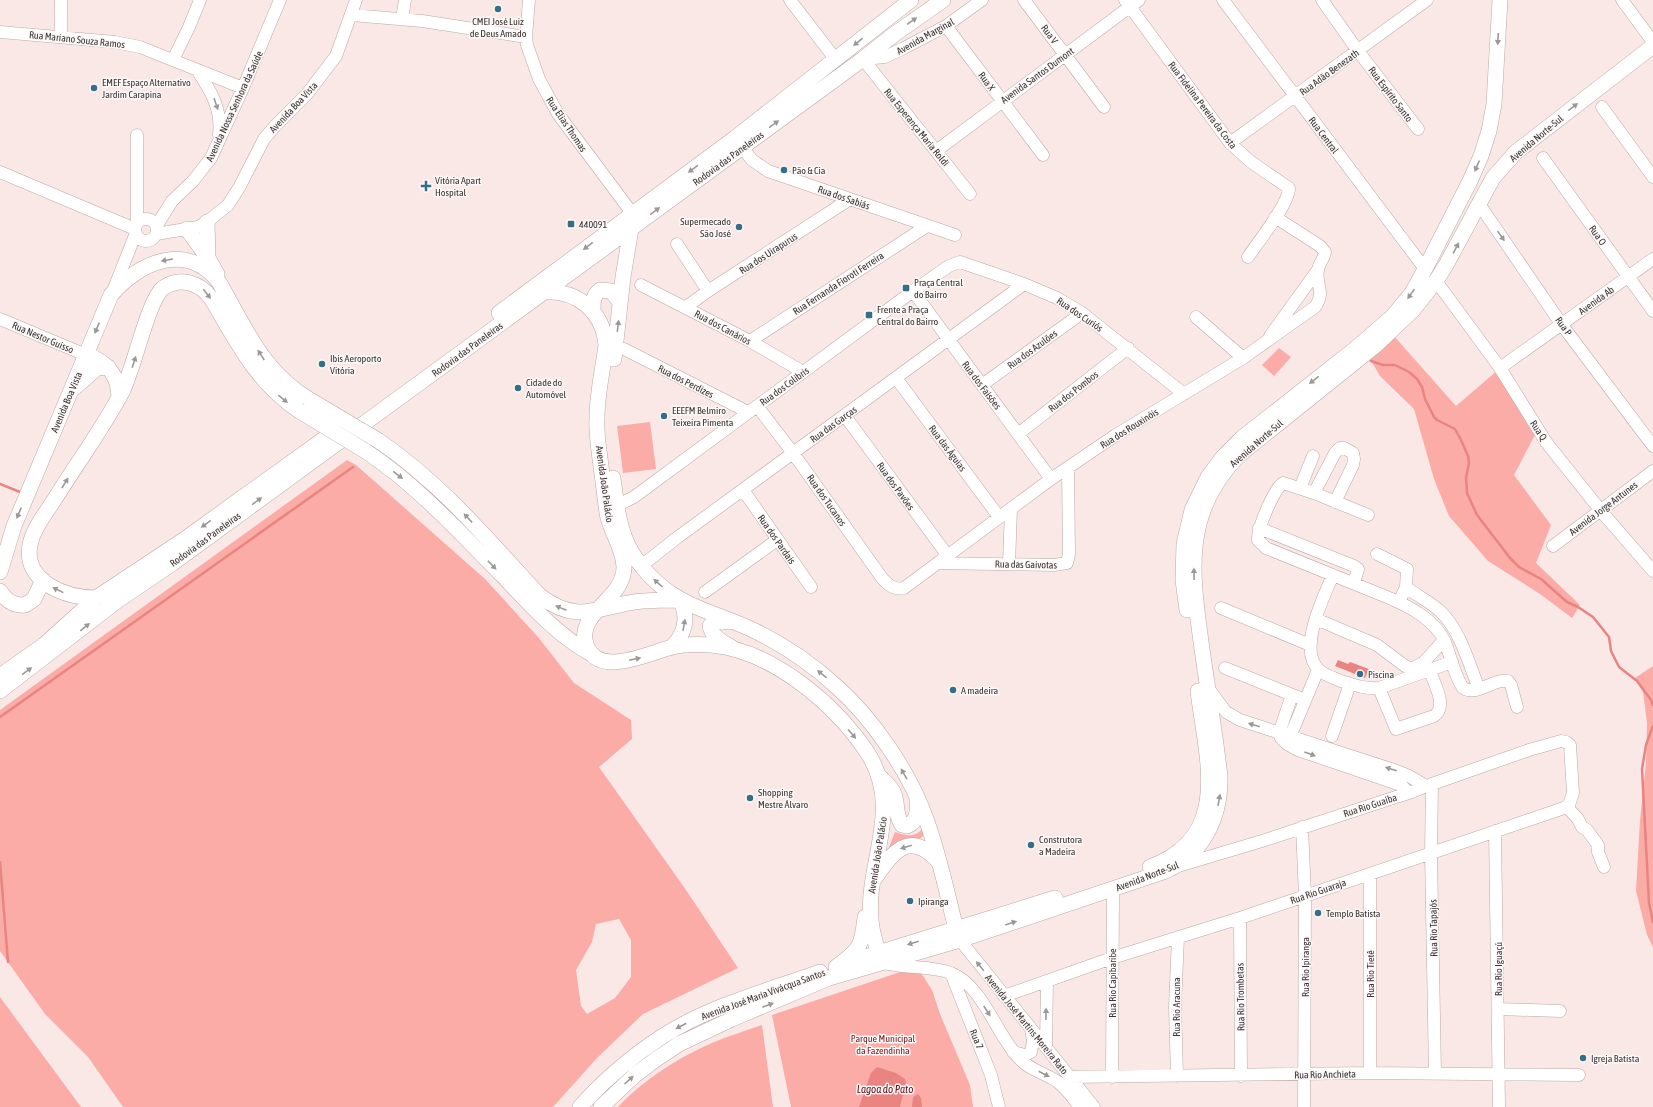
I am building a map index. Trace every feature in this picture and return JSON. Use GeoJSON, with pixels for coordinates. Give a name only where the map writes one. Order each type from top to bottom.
{"type":"FeatureCollection","features":[{"type":"Feature","properties":{"kind":"main road","name":"Rodovia das Paneleiras"},"geometry":{"type":"LineString","coordinates":[[0,691],[117,602],[631,229],[732,149],[836,60],[910,0]]}},
{"type":"Feature","properties":{"kind":"main road","name":"Avenida Norte-Sul"},"geometry":{"type":"LineString","coordinates":[[958,935],[1154,865],[1176,854],[1193,838],[1203,820],[1209,795],[1206,756],[1183,580],[1186,530],[1198,497],[1208,477],[1232,447],[1355,349],[1392,317],[1412,293],[1426,269],[1470,181],[1481,156],[1489,131],[1494,104],[1500,0]]}},
{"type":"Feature","properties":{"kind":"main road","name":"Rodovia das Paneleiras"},"geometry":{"type":"LineString","coordinates":[[0,676],[44,644],[96,598],[182,541],[431,364],[632,213],[732,149],[863,59],[937,2]]}},
{"type":"Feature","properties":{"kind":"main road","name":"Avenida Norte-Sul"},"geometry":{"type":"LineString","coordinates":[[958,935],[1113,889],[1174,868],[1188,858],[1200,844],[1211,825],[1219,802],[1220,776],[1197,609],[1194,566],[1198,526],[1213,489],[1239,455],[1386,336],[1413,310],[1436,281],[1454,252],[1493,178],[1516,152],[1653,46]]}},
{"type":"Feature","properties":{"kind":"main road"},"geometry":{"type":"LineString","coordinates":[[207,222],[208,258]]}},
{"type":"Feature","properties":{"kind":"main road"},"geometry":{"type":"LineString","coordinates":[[187,229],[208,258],[262,357],[271,369],[291,388],[379,441],[414,466],[440,489],[546,600],[559,607],[586,613],[635,602],[680,600],[685,612],[685,625],[680,637],[672,648]]}},
{"type":"Feature","properties":{"kind":"main road","name":"Avenida João Palácio"},"geometry":{"type":"LineString","coordinates":[[631,229],[620,302],[606,424],[612,508],[612,531],[622,554],[624,571],[619,587],[588,623],[584,634],[589,650],[598,657],[609,661],[641,658],[672,648],[689,645],[711,645],[744,652],[788,674],[826,705],[866,751],[880,777],[883,792],[884,816],[871,890],[871,925],[881,958]]}},
{"type":"Feature","properties":{"kind":"main road"},"geometry":{"type":"LineString","coordinates":[[111,295],[125,280],[142,269],[167,260],[182,259],[196,263],[214,276],[240,318]]}},
{"type":"Feature","properties":{"kind":"main road"},"geometry":{"type":"LineString","coordinates":[[96,598],[86,598],[67,594],[43,580],[36,574],[30,563],[29,550],[32,537],[119,398],[130,375],[156,297],[168,286],[179,282],[185,282],[197,285],[207,293],[259,376],[276,394],[298,410],[366,452],[397,474],[430,502],[546,620],[570,641],[598,657]]}},
{"type":"Feature","properties":{"kind":"main road"},"geometry":{"type":"LineString","coordinates":[[593,310],[595,293],[600,290],[611,291],[620,302]]}},
{"type":"Feature","properties":{"kind":"main road","name":"Avenida João Palácio"},"geometry":{"type":"LineString","coordinates":[[544,292],[560,292],[574,297],[593,310],[604,330],[606,345],[597,421],[612,508],[632,552],[641,566],[657,582],[680,600],[755,631],[806,662],[853,702],[876,730],[892,753],[916,796],[926,818],[958,935]]}},
{"type":"Feature","properties":{"kind":"main road","name":"Avenida Boa Vista"},"geometry":{"type":"LineString","coordinates":[[0,572],[14,526],[111,295]]}},
{"type":"Feature","properties":{"kind":"main road"},"geometry":{"type":"LineString","coordinates":[[86,355],[98,359],[108,367],[117,384],[119,398]]}},
{"type":"Feature","properties":{"kind":"main road"},"geometry":{"type":"LineString","coordinates":[[71,391],[97,368],[108,367]]}},
{"type":"Feature","properties":{"kind":"main road"},"geometry":{"type":"LineString","coordinates":[[0,591],[4,598],[12,603],[26,605],[34,599],[43,580]]}},
{"type":"Feature","properties":{"kind":"main road"},"geometry":{"type":"LineString","coordinates":[[744,652],[723,643],[713,634],[710,629],[712,623],[715,620],[720,620],[755,631]]}},
{"type":"Feature","properties":{"kind":"main road"},"geometry":{"type":"LineString","coordinates":[[880,777],[888,784],[894,794],[898,818],[904,826],[912,824],[916,818],[916,796]]}},
{"type":"Feature","properties":{"kind":"main road"},"geometry":{"type":"LineString","coordinates":[[836,967],[852,955],[860,945],[864,932],[866,908],[871,890],[890,857],[904,847],[915,845],[926,849],[938,861]]}},
{"type":"Feature","properties":{"kind":"main road","name":"Avenida José Maria Vivácqua Santos"},"geometry":{"type":"LineString","coordinates":[[601,1107],[635,1075],[679,1044],[712,1027],[881,958],[958,935]]}},
{"type":"Feature","properties":{"kind":"main road","name":"Avenida José Maria Vivácqua Santos"},"geometry":{"type":"LineString","coordinates":[[580,1107],[596,1090],[641,1052],[663,1036],[685,1024],[755,995],[836,967],[881,958]]}},
{"type":"Feature","properties":{"kind":"main road"},"geometry":{"type":"LineString","coordinates":[[800,991],[829,989],[905,966]]}},
{"type":"Feature","properties":{"kind":"street"},"geometry":{"type":"LineString","coordinates":[[61,0],[61,37]]}},
{"type":"Feature","properties":{"kind":"street"},"geometry":{"type":"LineString","coordinates":[[173,60],[200,0]]}},
{"type":"Feature","properties":{"kind":"street","name":"Avenida Nossa Senhora da Saúde"},"geometry":{"type":"LineString","coordinates":[[139,226],[172,201],[199,175],[211,158],[243,88],[280,0]]}},
{"type":"Feature","properties":{"kind":"street","name":"Avenida Boa Vista"},"geometry":{"type":"LineString","coordinates":[[156,230],[187,229],[198,227],[207,222],[228,205],[234,198],[264,139],[307,94],[327,70],[336,56],[352,15],[356,0]]}},
{"type":"Feature","properties":{"kind":"street"},"geometry":{"type":"LineString","coordinates":[[402,19],[405,0]]}},
{"type":"Feature","properties":{"kind":"street","name":"Rua Elias Thomas"},"geometry":{"type":"LineString","coordinates":[[529,0],[526,37],[527,45],[539,79],[554,109],[585,152],[617,191],[632,213]]}},
{"type":"Feature","properties":{"kind":"street"},"geometry":{"type":"LineString","coordinates":[[790,0],[836,60]]}},
{"type":"Feature","properties":{"kind":"street"},"geometry":{"type":"LineString","coordinates":[[878,26],[900,0]]}},
{"type":"Feature","properties":{"kind":"street","name":"Avenida Marginal"},"geometry":{"type":"LineString","coordinates":[[863,59],[885,57],[946,26],[982,0]]}},
{"type":"Feature","properties":{"kind":"street","name":"Rua V"},"geometry":{"type":"LineString","coordinates":[[1024,0],[1104,107]]}},
{"type":"Feature","properties":{"kind":"street","name":"Rua Central"},"geometry":{"type":"LineString","coordinates":[[1223,0],[1294,97],[1426,269]]}},
{"type":"Feature","properties":{"kind":"street","name":"Rua Espírito Santo"},"geometry":{"type":"LineString","coordinates":[[1322,0],[1358,51],[1418,129]]}},
{"type":"Feature","properties":{"kind":"street"},"geometry":{"type":"LineString","coordinates":[[1622,0],[1653,42]]}},
{"type":"Feature","properties":{"kind":"street","name":"Rua Adão Benezath"},"geometry":{"type":"LineString","coordinates":[[1230,143],[1358,51],[1423,1]]}},
{"type":"Feature","properties":{"kind":"street","name":"Avenida Santos Dumont"},"geometry":{"type":"LineString","coordinates":[[936,150],[1065,54],[1131,2]]}},
{"type":"Feature","properties":{"kind":"street","name":"Rua Fidelina Pereira da Costa"},"geometry":{"type":"LineString","coordinates":[[1131,2],[1207,114],[1230,143],[1251,162],[1289,188],[1287,196],[1275,217],[1248,257]]}},
{"type":"Feature","properties":{"kind":"street"},"geometry":{"type":"LineString","coordinates":[[352,15],[402,19],[526,37]]}},
{"type":"Feature","properties":{"kind":"street","name":"Rua X"},"geometry":{"type":"LineString","coordinates":[[946,26],[1043,155]]}},
{"type":"Feature","properties":{"kind":"street","name":"Rua Mariano Souza Ramos"},"geometry":{"type":"LineString","coordinates":[[0,32],[115,42],[140,47],[243,88]]}},
{"type":"Feature","properties":{"kind":"street","name":"Rua Esperança Maria Roldi"},"geometry":{"type":"LineString","coordinates":[[863,59],[970,194]]}},
{"type":"Feature","properties":{"kind":"street"},"geometry":{"type":"LineString","coordinates":[[197,70],[212,94],[218,110],[220,124],[218,143]]}},
{"type":"Feature","properties":{"kind":"street"},"geometry":{"type":"LineString","coordinates":[[1602,107],[1653,177]]}},
{"type":"Feature","properties":{"kind":"street"},"geometry":{"type":"LineString","coordinates":[[0,172],[139,226],[152,220],[156,230],[152,239],[146,240],[140,238],[139,226],[137,135]]}},
{"type":"Feature","properties":{"kind":"street","name":"Rua dos Sabiás"},"geometry":{"type":"LineString","coordinates":[[732,149],[749,158],[762,168],[955,235]]}},
{"type":"Feature","properties":{"kind":"street","name":"Rua O"},"geometry":{"type":"LineString","coordinates":[[1543,158],[1653,312]]}},
{"type":"Feature","properties":{"kind":"street","name":"Rua dos Uirapurus"},"geometry":{"type":"LineString","coordinates":[[686,307],[708,291],[850,199]]}},
{"type":"Feature","properties":{"kind":"street","name":"Avenida Nossa Senhora da Saúde"},"geometry":{"type":"LineString","coordinates":[[156,230],[172,201]]}},
{"type":"Feature","properties":{"kind":"street","name":"Rua P"},"geometry":{"type":"LineString","coordinates":[[1479,204],[1562,325],[1653,446]]}},
{"type":"Feature","properties":{"kind":"street","name":"Rua dos Rouxinóis"},"geometry":{"type":"LineString","coordinates":[[900,589],[907,587],[999,517],[1116,435],[1243,358],[1315,307],[1320,296],[1317,271],[1325,252],[1320,246],[1275,217]]}},
{"type":"Feature","properties":{"kind":"street","name":"Avenida Boa Vista"},"geometry":{"type":"LineString","coordinates":[[111,295],[139,226]]}},
{"type":"Feature","properties":{"kind":"street","name":"Rua Fernanda Fioroti Ferreira"},"geometry":{"type":"LineString","coordinates":[[750,341],[927,226]]}},
{"type":"Feature","properties":{"kind":"street"},"geometry":{"type":"LineString","coordinates":[[677,244],[708,291]]}},
{"type":"Feature","properties":{"kind":"street","name":"Avenida Ab"},"geometry":{"type":"LineString","coordinates":[[1500,368],[1653,259]]}},
{"type":"Feature","properties":{"kind":"street","name":"Rua dos Curiós"},"geometry":{"type":"LineString","coordinates":[[960,262],[1024,284],[1057,298],[1082,313],[1184,394]]}},
{"type":"Feature","properties":{"kind":"street","name":"Rua dos Colibris"},"geometry":{"type":"LineString","coordinates":[[612,508],[634,497],[914,291],[949,266],[960,262]]}},
{"type":"Feature","properties":{"kind":"street"},"geometry":{"type":"LineString","coordinates":[[1263,345],[1317,271]]}},
{"type":"Feature","properties":{"kind":"street","name":"Rua Q"},"geometry":{"type":"LineString","coordinates":[[1436,281],[1500,368],[1546,442],[1601,511],[1653,571]]}},
{"type":"Feature","properties":{"kind":"street","name":"Rua das Garças"},"geometry":{"type":"LineString","coordinates":[[641,566],[1024,284]]}},
{"type":"Feature","properties":{"kind":"street","name":"Rua dos Canários"},"geometry":{"type":"LineString","coordinates":[[641,285],[750,341],[804,372]]}},
{"type":"Feature","properties":{"kind":"street","name":"Rua dos Faisões"},"geometry":{"type":"LineString","coordinates":[[914,291],[1051,480]]}},
{"type":"Feature","properties":{"kind":"street","name":"Rua dos Azulões"},"geometry":{"type":"LineString","coordinates":[[982,385],[1082,313]]}},
{"type":"Feature","properties":{"kind":"street"},"geometry":{"type":"LineString","coordinates":[[1196,318],[1243,358]]}},
{"type":"Feature","properties":{"kind":"street","name":"Rua Nestor Guisso"},"geometry":{"type":"LineString","coordinates":[[0,319],[86,355]]}},
{"type":"Feature","properties":{"kind":"street","name":"Rua dos Pombos"},"geometry":{"type":"LineString","coordinates":[[1018,434],[1128,348]]}},
{"type":"Feature","properties":{"kind":"street","name":"Rua dos Perdizes"},"geometry":{"type":"LineString","coordinates":[[624,349],[752,409]]}},
{"type":"Feature","properties":{"kind":"street","name":"Rua das Águias"},"geometry":{"type":"LineString","coordinates":[[896,378],[999,517]]}},
{"type":"Feature","properties":{"kind":"street","name":"Rua dos Tucanos"},"geometry":{"type":"LineString","coordinates":[[752,409],[793,453],[882,578],[890,586],[900,589]]}},
{"type":"Feature","properties":{"kind":"street","name":"Rua dos Pavões"},"geometry":{"type":"LineString","coordinates":[[845,416],[943,560]]}},
{"type":"Feature","properties":{"kind":"street"},"geometry":{"type":"LineString","coordinates":[[1314,493],[1335,453],[1340,448],[1347,449],[1353,453],[1354,462],[1335,502]]}},
{"type":"Feature","properties":{"kind":"street"},"geometry":{"type":"LineString","coordinates":[[1300,488],[1313,456]]}},
{"type":"Feature","properties":{"kind":"street","name":"Rua das Gaivotas"},"geometry":{"type":"LineString","coordinates":[[943,560],[1009,564],[1060,565],[1067,563],[1069,554],[1068,468]]}},
{"type":"Feature","properties":{"kind":"street","name":"Avenida Jorge Antunes"},"geometry":{"type":"LineString","coordinates":[[1553,546],[1653,471]]}},
{"type":"Feature","properties":{"kind":"street"},"geometry":{"type":"LineString","coordinates":[[1368,515],[1285,483],[1280,485],[1259,528],[1258,540],[1263,546],[1399,602],[1424,618],[1433,626],[1444,640],[1463,688],[1470,691],[1480,689],[1499,681],[1508,681],[1511,684],[1517,707]]}},
{"type":"Feature","properties":{"kind":"street","name":"Rua dos Pardais"},"geometry":{"type":"LineString","coordinates":[[743,490],[811,587]]}},
{"type":"Feature","properties":{"kind":"street"},"geometry":{"type":"LineString","coordinates":[[1009,564],[1011,509]]}},
{"type":"Feature","properties":{"kind":"street"},"geometry":{"type":"LineString","coordinates":[[1259,528],[1354,566],[1358,569],[1354,583]]}},
{"type":"Feature","properties":{"kind":"street"},"geometry":{"type":"LineString","coordinates":[[705,592],[777,540]]}},
{"type":"Feature","properties":{"kind":"street"},"geometry":{"type":"LineString","coordinates":[[1377,554],[1407,569],[1406,587],[1399,602]]}},
{"type":"Feature","properties":{"kind":"street"},"geometry":{"type":"LineString","coordinates":[[1333,574],[1316,619],[1310,645],[1313,661],[1318,670],[1337,680],[1350,684],[1368,688],[1379,688],[1452,662]]}},
{"type":"Feature","properties":{"kind":"street"},"geometry":{"type":"LineString","coordinates":[[1406,587],[1441,613],[1457,635],[1480,689]]}},
{"type":"Feature","properties":{"kind":"street"},"geometry":{"type":"LineString","coordinates":[[1221,608],[1310,645]]}},
{"type":"Feature","properties":{"kind":"street"},"geometry":{"type":"LineString","coordinates":[[1316,619],[1378,645],[1404,666],[1412,669],[1424,662],[1444,640]]}},
{"type":"Feature","properties":{"kind":"street"},"geometry":{"type":"LineString","coordinates":[[1225,668],[1305,700]]}},
{"type":"Feature","properties":{"kind":"street"},"geometry":{"type":"LineString","coordinates":[[1286,738],[1318,670]]}},
{"type":"Feature","properties":{"kind":"street"},"geometry":{"type":"LineString","coordinates":[[1379,688],[1396,729],[1434,716],[1438,712],[1440,708],[1440,699],[1430,671]]}},
{"type":"Feature","properties":{"kind":"street"},"geometry":{"type":"LineString","coordinates":[[1332,736],[1350,684]]}},
{"type":"Feature","properties":{"kind":"street"},"geometry":{"type":"LineString","coordinates":[[1207,687],[1220,706],[1233,717],[1403,788],[1429,785]]}},
{"type":"Feature","properties":{"kind":"street"},"geometry":{"type":"LineString","coordinates":[[1286,738],[1292,695]]}},
{"type":"Feature","properties":{"kind":"street","name":"Rua Rio Guaíba"},"geometry":{"type":"LineString","coordinates":[[1174,868],[1302,827],[1403,788],[1429,785],[1529,750],[1561,741],[1566,742],[1570,749],[1572,793],[1571,802],[1567,807]]}},
{"type":"Feature","properties":{"kind":"street","name":"Rua Rio Tapajós"},"geometry":{"type":"LineString","coordinates":[[1429,785],[1435,1073]]}},
{"type":"Feature","properties":{"kind":"street"},"geometry":{"type":"LineString","coordinates":[[1567,807],[1598,846],[1598,852],[1604,867]]}},
{"type":"Feature","properties":{"kind":"street","name":"Rua Rio Guaraja"},"geometry":{"type":"LineString","coordinates":[[1004,996],[1112,958],[1240,918],[1567,807]]}},
{"type":"Feature","properties":{"kind":"street","name":"Rua Rio Ipiranga"},"geometry":{"type":"LineString","coordinates":[[1302,827],[1305,896],[1304,1107]]}},
{"type":"Feature","properties":{"kind":"street","name":"Rua Rio Iguaçú"},"geometry":{"type":"LineString","coordinates":[[1495,831],[1499,1107]]}},
{"type":"Feature","properties":{"kind":"street","name":"Rua Rio Tietê"},"geometry":{"type":"LineString","coordinates":[[1370,874],[1370,1073]]}},
{"type":"Feature","properties":{"kind":"street","name":"Rua Rio Capibaribe"},"geometry":{"type":"LineString","coordinates":[[1112,1077],[1113,889]]}},
{"type":"Feature","properties":{"kind":"street","name":"Rua Rio Trombetas"},"geometry":{"type":"LineString","coordinates":[[1240,918],[1241,1076]]}},
{"type":"Feature","properties":{"kind":"street","name":"Avenida José Martins Moreira Rato"},"geometry":{"type":"LineString","coordinates":[[958,935],[1004,996],[1094,1107]]}},
{"type":"Feature","properties":{"kind":"street","name":"Rua Rio Aracuna"},"geometry":{"type":"LineString","coordinates":[[1177,1076],[1176,1006],[1178,937]]}},
{"type":"Feature","properties":{"kind":"street","name":"Avenida José Martins Moreira Rato"},"geometry":{"type":"LineString","coordinates":[[881,958],[905,966],[929,968],[951,973],[964,981],[974,992],[1013,1052],[1024,1064],[1058,1082],[1080,1107]]}},
{"type":"Feature","properties":{"kind":"street","name":"Rua 7"},"geometry":{"type":"LineString","coordinates":[[951,973],[991,1075],[999,1107]]}},
{"type":"Feature","properties":{"kind":"street"},"geometry":{"type":"LineString","coordinates":[[1046,1046],[1047,982]]}},
{"type":"Feature","properties":{"kind":"street"},"geometry":{"type":"LineString","coordinates":[[1498,1009],[1560,1011]]}},
{"type":"Feature","properties":{"kind":"street"},"geometry":{"type":"LineString","coordinates":[[1013,1052],[1025,1055],[1031,1052],[1033,1041],[1031,1029]]}},
{"type":"Feature","properties":{"kind":"street","name":"Rua Rio Anchieta"},"geometry":{"type":"LineString","coordinates":[[1070,1077],[1241,1076],[1370,1073],[1579,1075]]}},
{"type":"Feature","properties":{"kind":"green space"},"geometry":{"type":"Polygon","coordinates":[[[1393,335],[1456,406],[1498,370],[1539,427],[1514,475],[1551,525],[1536,563],[1580,605],[1572,618],[1540,594],[1488,561],[1449,516],[1434,479],[1414,409],[1380,376],[1369,357],[1393,335]]]}},
{"type":"Feature","properties":{"kind":"green space"},"geometry":{"type":"Polygon","coordinates":[[[1279,348],[1291,357],[1274,376],[1262,365],[1279,348]]]}},
{"type":"Feature","properties":{"kind":"green space"},"geometry":{"type":"Polygon","coordinates":[[[650,422],[656,469],[623,473],[617,426],[650,422]]]}},
{"type":"Feature","properties":{"kind":"green space"},"geometry":{"type":"Polygon","coordinates":[[[347,460],[356,465],[485,579],[538,637],[574,683],[631,720],[632,739],[599,767],[686,890],[738,968],[643,1014],[597,1058],[553,1107],[123,1107],[88,1057],[45,1014],[0,951],[0,710],[347,460]],[[619,919],[596,924],[592,942],[576,970],[581,1006],[587,1014],[615,998],[631,977],[631,940],[619,919]]]}},
{"type":"Feature","properties":{"kind":"green space"},"geometry":{"type":"Polygon","coordinates":[[[1653,666],[1653,947],[1647,935],[1636,891],[1640,820],[1646,763],[1647,723],[1643,692],[1635,678],[1653,666]]]}},
{"type":"Feature","properties":{"kind":"green space"},"geometry":{"type":"Polygon","coordinates":[[[923,828],[924,835],[920,839],[888,850],[895,832],[914,835],[923,828]]]}},
{"type":"Feature","properties":{"kind":"green space","name":"Parque Municipal da Fazendinha"},"geometry":{"type":"Polygon","coordinates":[[[903,971],[921,973],[932,990],[940,1014],[970,1085],[973,1107],[791,1107],[772,1015],[903,971]]]}},
{"type":"Feature","properties":{"kind":"green space"},"geometry":{"type":"Polygon","coordinates":[[[0,997],[81,1107],[0,1107],[0,997]]]}},
{"type":"Feature","properties":{"kind":"green space"},"geometry":{"type":"Polygon","coordinates":[[[762,1025],[773,1107],[618,1107],[638,1088],[662,1070],[687,1055],[718,1040],[762,1025]]]}},
{"type":"Feature","properties":{"kind":"water","name":"Piscina"},"geometry":{"type":"Polygon","coordinates":[[[1338,660],[1348,664],[1350,662],[1369,669],[1365,678],[1335,666],[1338,660]]]}},
{"type":"Feature","properties":{"kind":"water","name":"Lagoa do Pato"},"geometry":{"type":"Polygon","coordinates":[[[877,1067],[896,1073],[905,1079],[906,1083],[900,1107],[859,1107],[871,1073],[877,1067]]]}},
{"type":"Feature","properties":{"kind":"water"},"geometry":{"type":"Polygon","coordinates":[[[918,1094],[921,1098],[922,1107],[912,1107],[913,1097],[918,1094]]]}},
{"type":"Feature","properties":{"kind":"waterway"},"geometry":{"type":"LineString","coordinates":[[1371,361],[1383,365],[1395,365],[1409,372],[1417,379],[1422,387],[1425,399],[1434,417],[1455,429],[1461,440],[1468,456],[1469,463],[1466,478],[1467,493],[1477,515],[1510,558],[1519,567],[1541,579],[1567,602],[1593,617],[1609,637],[1611,651],[1619,667],[1637,681],[1653,705]]}},
{"type":"Feature","properties":{"kind":"waterway"},"geometry":{"type":"LineString","coordinates":[[0,717],[353,467]]}},
{"type":"Feature","properties":{"kind":"waterway"},"geometry":{"type":"LineString","coordinates":[[0,484],[20,492]]}},
{"type":"Feature","properties":{"kind":"waterway"},"geometry":{"type":"LineString","coordinates":[[1653,726],[1646,745],[1642,769],[1649,903],[1653,922]]}},
{"type":"Feature","properties":{"kind":"waterway"},"geometry":{"type":"LineString","coordinates":[[0,862],[8,962]]}},
{"type":"Feature","properties":{"kind":"place","name":"CMEI José Luiz de Deus Amado"},"geometry":{"type":"Point","coordinates":[498,9]}},
{"type":"Feature","properties":{"kind":"place","name":"EMEF Espaço Alternativo Jardim Carapina"},"geometry":{"type":"Point","coordinates":[94,88]}},
{"type":"Feature","properties":{"kind":"place","name":"Pão & Cia"},"geometry":{"type":"Point","coordinates":[784,170]}},
{"type":"Feature","properties":{"kind":"place","name":"Vitória Apart Hospital"},"geometry":{"type":"Point","coordinates":[426,186]}},
{"type":"Feature","properties":{"kind":"place","name":"440091"},"geometry":{"type":"Point","coordinates":[571,224]}},
{"type":"Feature","properties":{"kind":"place","name":"Supermecado São José"},"geometry":{"type":"Point","coordinates":[739,227]}},
{"type":"Feature","properties":{"kind":"place","name":"Praça Central do Bairro"},"geometry":{"type":"Point","coordinates":[906,288]}},
{"type":"Feature","properties":{"kind":"place","name":"Frente a Praça Central do Bairro"},"geometry":{"type":"Point","coordinates":[869,315]}},
{"type":"Feature","properties":{"kind":"place","name":"Ibis Aeroporto Vitória"},"geometry":{"type":"Point","coordinates":[322,364]}},
{"type":"Feature","properties":{"kind":"place","name":"Cidade do Automóvel"},"geometry":{"type":"Point","coordinates":[518,388]}},
{"type":"Feature","properties":{"kind":"place","name":"EEEFM Belmiro Teixeira Pimenta"},"geometry":{"type":"Point","coordinates":[664,416]}},
{"type":"Feature","properties":{"kind":"place","name":"Piscina"},"geometry":{"type":"Point","coordinates":[1360,674]}},
{"type":"Feature","properties":{"kind":"place","name":"A madeira"},"geometry":{"type":"Point","coordinates":[953,690]}},
{"type":"Feature","properties":{"kind":"place","name":"Shopping Mestre Álvaro"},"geometry":{"type":"Point","coordinates":[750,798]}},
{"type":"Feature","properties":{"kind":"place","name":"Construtora a Madeira"},"geometry":{"type":"Point","coordinates":[1031,845]}},
{"type":"Feature","properties":{"kind":"place","name":"Ipiranga"},"geometry":{"type":"Point","coordinates":[910,901]}},
{"type":"Feature","properties":{"kind":"place","name":"Templo Batista"},"geometry":{"type":"Point","coordinates":[1318,913]}},
{"type":"Feature","properties":{"kind":"place","name":"Igreja Batista"},"geometry":{"type":"Point","coordinates":[1583,1058]}}]}
